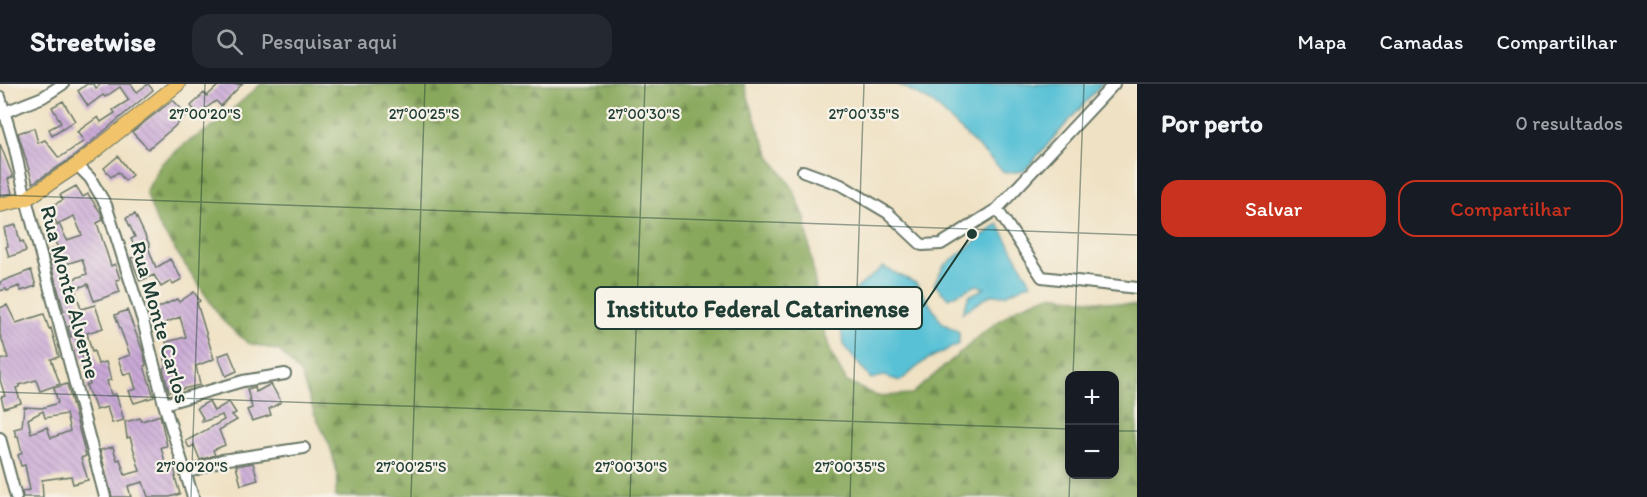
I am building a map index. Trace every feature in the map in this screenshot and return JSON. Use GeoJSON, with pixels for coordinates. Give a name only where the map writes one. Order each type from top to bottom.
{"type":"FeatureCollection","features":[{"type":"Feature","properties":{"kind":"main road"},"geometry":{"type":"LineString","coordinates":[[0,205],[26,199],[77,165],[178,84]]}},
{"type":"Feature","properties":{"kind":"street"},"geometry":{"type":"LineString","coordinates":[[2,113],[43,97],[63,84]]}},
{"type":"Feature","properties":{"kind":"street"},"geometry":{"type":"LineString","coordinates":[[803,171],[841,185],[888,213],[922,245],[941,244],[997,209],[1114,84]]}},
{"type":"Feature","properties":{"kind":"street","name":"Rua Monte Alverne"},"geometry":{"type":"LineString","coordinates":[[0,97],[2,113],[14,145],[26,199],[105,497]]}},
{"type":"Feature","properties":{"kind":"street","name":"Rua Monte Carlos"},"geometry":{"type":"LineString","coordinates":[[77,165],[90,178],[106,205],[193,497]]}},
{"type":"Feature","properties":{"kind":"street"},"geometry":{"type":"LineString","coordinates":[[997,209],[1042,277],[1137,288]]}},
{"type":"Feature","properties":{"kind":"street"},"geometry":{"type":"LineString","coordinates":[[164,404],[243,381],[285,374]]}},
{"type":"Feature","properties":{"kind":"street"},"geometry":{"type":"LineString","coordinates":[[0,438],[16,497]]}},
{"type":"Feature","properties":{"kind":"street"},"geometry":{"type":"LineString","coordinates":[[186,474],[222,460],[304,448]]}},
{"type":"Feature","properties":{"kind":"green space"},"geometry":{"type":"Polygon","coordinates":[[[261,84],[744,84],[758,128],[772,159],[792,187],[805,218],[821,321],[831,353],[847,382],[877,396],[912,394],[989,328],[1019,307],[1050,295],[1137,306],[1137,497],[335,497],[338,476],[330,446],[315,415],[301,375],[280,351],[248,343],[223,321],[157,223],[146,192],[161,164],[186,143],[214,126],[261,84]]]}},
{"type":"Feature","properties":{"kind":"water"},"geometry":{"type":"Polygon","coordinates":[[[898,84],[1102,84],[1024,171],[1005,173],[933,103],[898,84]]]}},
{"type":"Feature","properties":{"kind":"water"},"geometry":{"type":"Polygon","coordinates":[[[998,224],[1031,283],[1005,295],[990,295],[962,313],[969,296],[985,288],[977,285],[948,298],[934,284],[944,266],[998,224]]]}},
{"type":"Feature","properties":{"kind":"water"},"geometry":{"type":"Polygon","coordinates":[[[883,267],[916,283],[942,323],[959,332],[959,344],[926,360],[900,381],[884,376],[871,379],[843,345],[838,304],[883,267]]]}},
{"type":"Feature","properties":{"kind":"building"},"geometry":{"type":"Polygon","coordinates":[[[87,84],[94,84],[96,88],[101,84],[131,84],[137,92],[148,84],[153,90],[72,158],[33,183],[18,133],[34,128],[38,143],[45,140],[59,158],[84,141],[77,132],[98,117],[101,122],[115,113],[113,110],[129,100],[120,87],[105,97],[103,95],[88,106],[78,91],[87,84]]]}},
{"type":"Feature","properties":{"kind":"building"},"geometry":{"type":"Polygon","coordinates":[[[220,84],[242,84],[221,106],[216,101],[198,114],[191,106],[204,93],[207,96],[220,84]]]}},
{"type":"Feature","properties":{"kind":"building"},"geometry":{"type":"Polygon","coordinates":[[[173,100],[186,114],[148,149],[132,132],[173,100]]]}},
{"type":"Feature","properties":{"kind":"building"},"geometry":{"type":"Polygon","coordinates":[[[63,101],[75,121],[52,136],[49,129],[61,123],[52,107],[63,101]]]}},
{"type":"Feature","properties":{"kind":"building"},"geometry":{"type":"Polygon","coordinates":[[[0,144],[13,177],[8,179],[12,193],[0,196],[0,144]]]}},
{"type":"Feature","properties":{"kind":"building"},"geometry":{"type":"Polygon","coordinates":[[[118,156],[132,175],[125,181],[118,172],[111,177],[104,168],[118,156]]]}},
{"type":"Feature","properties":{"kind":"building"},"geometry":{"type":"Polygon","coordinates":[[[76,186],[83,197],[88,194],[101,213],[103,220],[97,223],[111,266],[115,264],[120,279],[116,280],[120,292],[94,301],[88,284],[75,289],[81,309],[95,305],[103,328],[87,333],[98,364],[106,362],[111,380],[107,381],[111,395],[116,394],[124,420],[112,423],[107,407],[96,410],[86,385],[90,384],[81,352],[75,335],[71,337],[68,327],[73,325],[68,310],[64,311],[47,251],[58,248],[49,229],[59,224],[67,240],[82,235],[74,216],[57,224],[49,207],[63,200],[60,195],[76,186]],[[82,259],[63,265],[68,281],[87,274],[82,259]]]}},
{"type":"Feature","properties":{"kind":"building"},"geometry":{"type":"Polygon","coordinates":[[[135,214],[150,246],[148,247],[156,268],[170,259],[182,279],[173,284],[171,281],[161,287],[154,275],[140,281],[131,258],[139,255],[131,239],[135,237],[126,218],[135,214]]]}},
{"type":"Feature","properties":{"kind":"building"},"geometry":{"type":"Polygon","coordinates":[[[16,225],[20,242],[23,241],[26,251],[9,257],[4,228],[16,225]]]}},
{"type":"Feature","properties":{"kind":"building"},"geometry":{"type":"Polygon","coordinates":[[[31,270],[36,286],[21,291],[19,286],[0,291],[0,282],[31,270]]]}},
{"type":"Feature","properties":{"kind":"building"},"geometry":{"type":"Polygon","coordinates":[[[194,292],[200,301],[197,303],[214,359],[196,366],[200,385],[169,392],[163,368],[167,367],[163,352],[168,351],[166,342],[186,337],[180,317],[160,325],[153,310],[177,299],[179,302],[194,292]]]}},
{"type":"Feature","properties":{"kind":"building"},"geometry":{"type":"Polygon","coordinates":[[[7,305],[16,323],[44,314],[49,329],[51,328],[59,357],[51,359],[60,384],[40,391],[36,380],[19,385],[16,388],[21,403],[4,408],[1,397],[5,396],[0,380],[0,360],[8,358],[0,334],[0,308],[7,305]]]}},
{"type":"Feature","properties":{"kind":"building"},"geometry":{"type":"Polygon","coordinates":[[[127,310],[144,354],[146,365],[144,366],[154,397],[134,403],[129,391],[136,389],[131,373],[124,375],[118,359],[130,355],[115,315],[127,310]]]}},
{"type":"Feature","properties":{"kind":"building"},"geometry":{"type":"Polygon","coordinates":[[[229,352],[237,371],[226,376],[218,356],[229,352]]]}},
{"type":"Feature","properties":{"kind":"building"},"geometry":{"type":"Polygon","coordinates":[[[67,384],[86,456],[81,458],[88,480],[73,484],[71,476],[42,480],[43,497],[23,497],[22,491],[30,490],[25,465],[21,466],[18,455],[22,453],[14,429],[22,427],[24,407],[42,408],[58,403],[54,388],[67,384]],[[43,411],[28,419],[31,433],[47,427],[51,438],[70,431],[66,414],[45,418],[43,411]]]}},
{"type":"Feature","properties":{"kind":"building"},"geometry":{"type":"Polygon","coordinates":[[[271,384],[281,402],[269,409],[271,415],[252,421],[247,410],[252,408],[247,389],[255,387],[256,392],[271,384]]]}},
{"type":"Feature","properties":{"kind":"building"},"geometry":{"type":"Polygon","coordinates":[[[209,401],[214,411],[229,402],[236,413],[232,415],[237,420],[219,430],[225,445],[213,450],[215,455],[200,460],[194,445],[189,448],[186,441],[224,420],[222,415],[202,422],[203,418],[197,408],[209,401]]]}},
{"type":"Feature","properties":{"kind":"building"},"geometry":{"type":"Polygon","coordinates":[[[160,415],[167,446],[161,447],[166,466],[174,465],[180,494],[170,497],[148,497],[143,482],[128,486],[131,497],[112,497],[100,450],[113,447],[125,475],[140,471],[130,437],[127,438],[125,422],[140,418],[142,421],[160,415]]]}},
{"type":"Feature","properties":{"kind":"building"},"geometry":{"type":"Polygon","coordinates":[[[253,463],[258,480],[241,485],[236,466],[253,463]]]}},
{"type":"Feature","properties":{"kind":"place","name":"Instituto Federal Catarinense"},"geometry":{"type":"Point","coordinates":[972,234]}}]}
